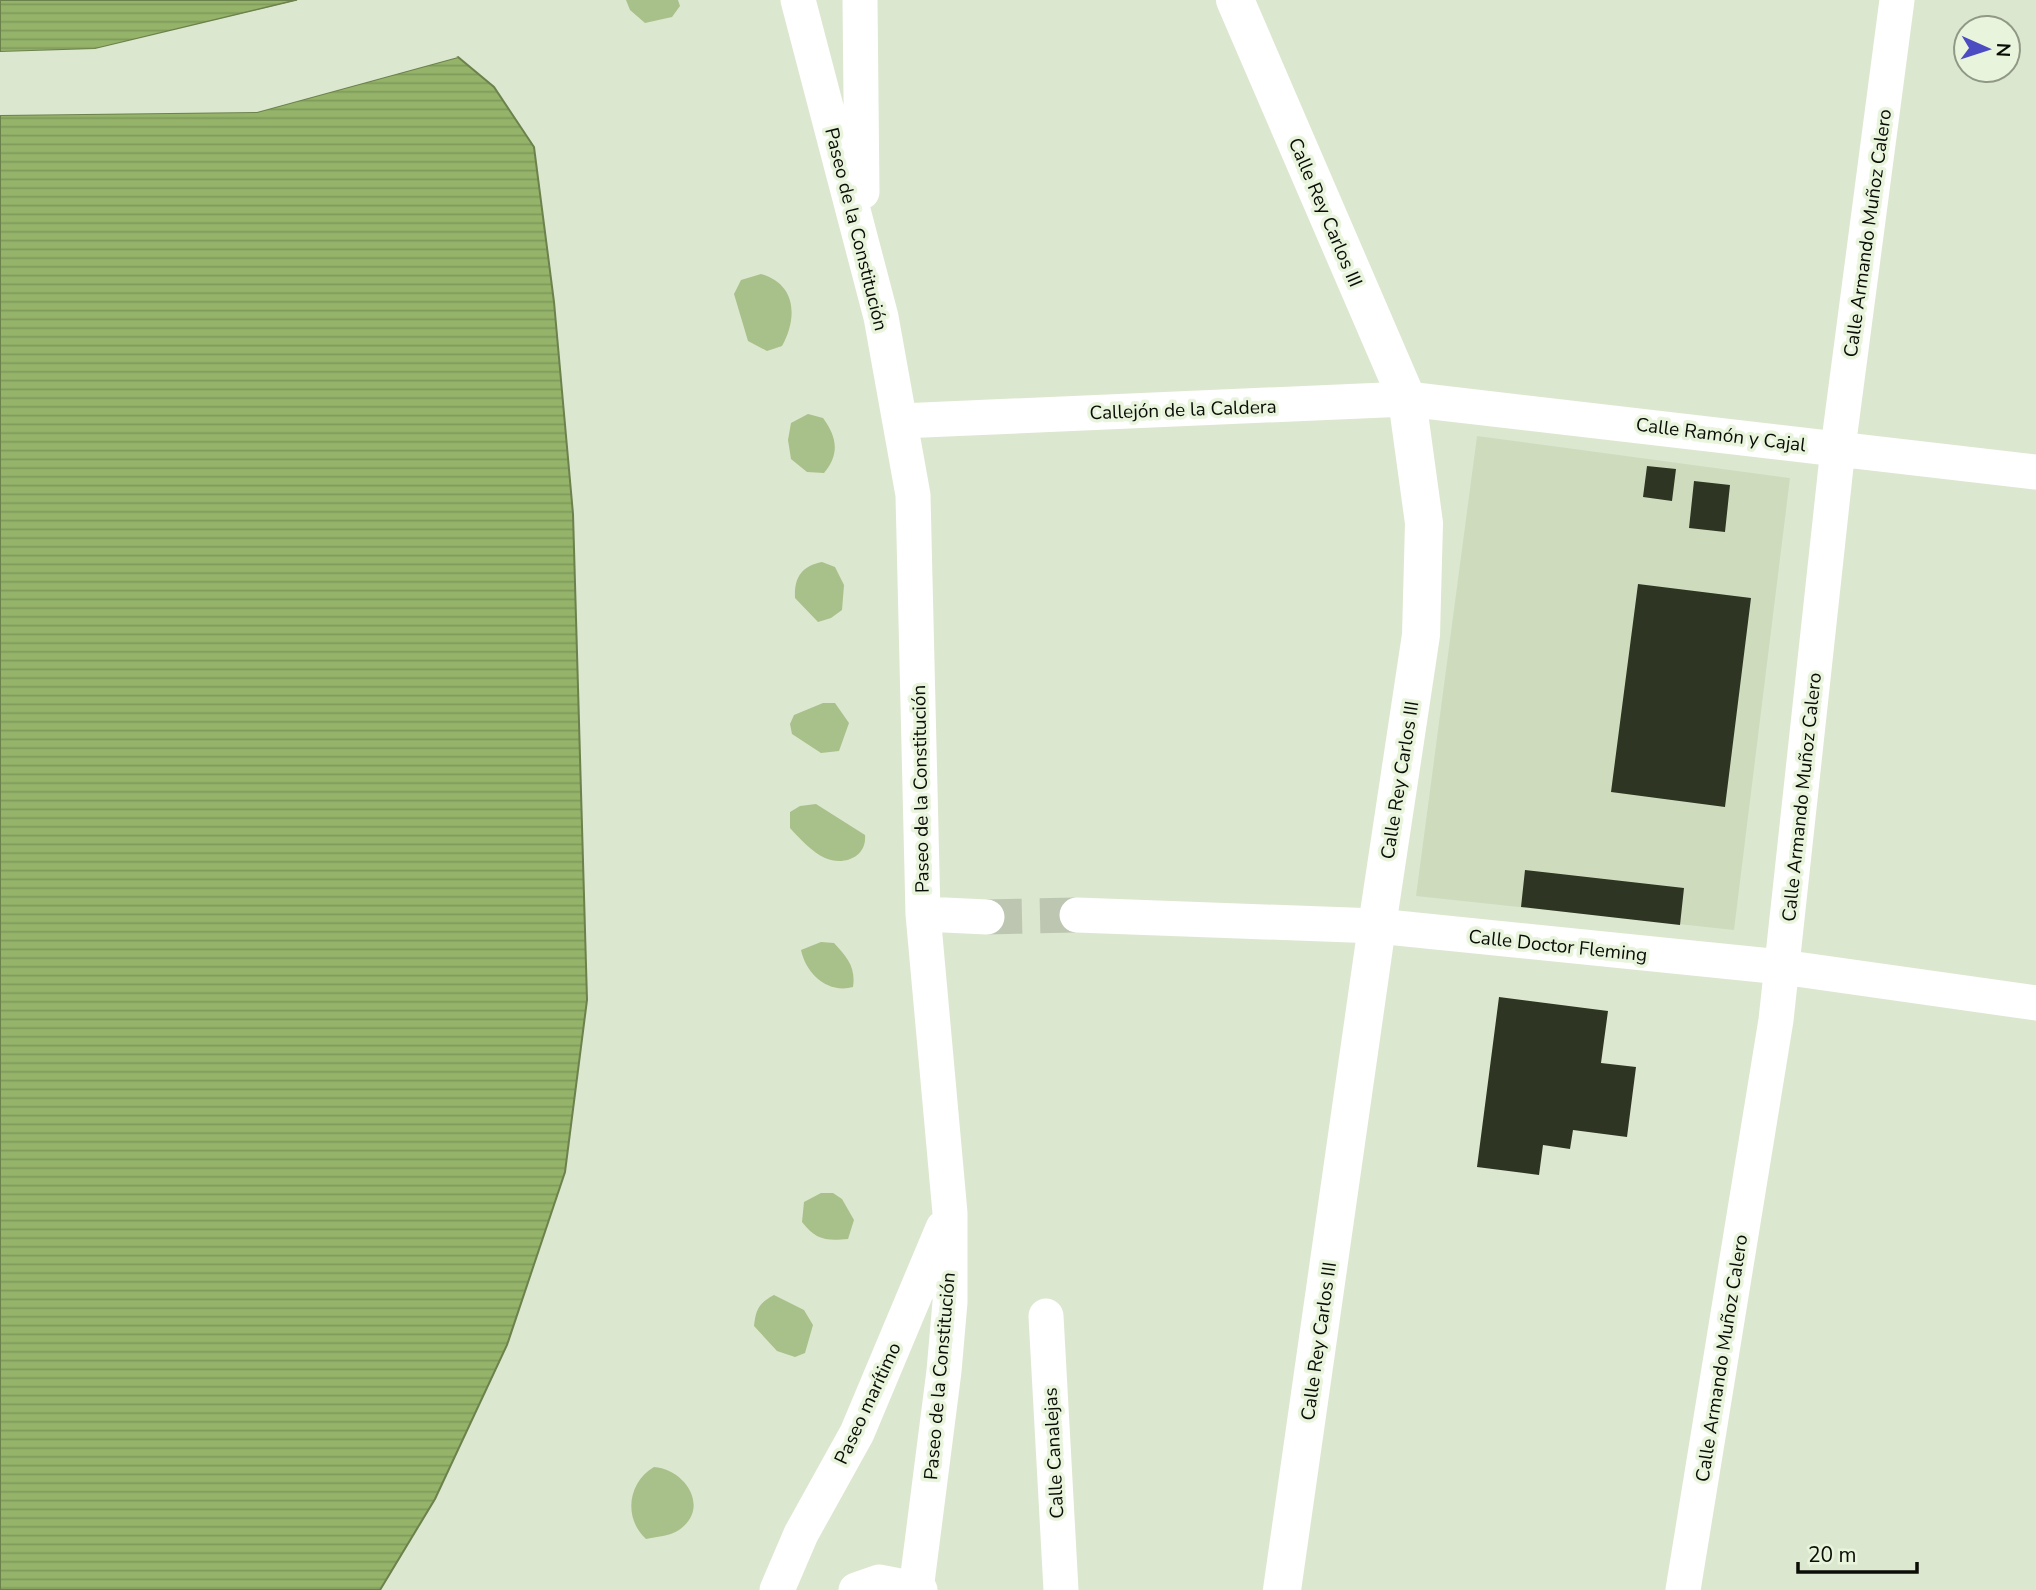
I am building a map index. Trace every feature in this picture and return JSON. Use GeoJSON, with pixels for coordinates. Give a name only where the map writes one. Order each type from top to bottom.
{"type":"FeatureCollection","features":[{"type":"Feature","properties":{"kind":"main road","name":"Calle Rey Carlos III"},"geometry":{"type":"LineString","coordinates":[[1236,0],[1407,399],[1424,523],[1421,635],[1282,1590]]}},
{"type":"Feature","properties":{"kind":"street","name":"Paseo de la Constitución"},"geometry":{"type":"LineString","coordinates":[[798,0],[881,317],[913,495],[923,914],[950,1213],[950,1302],[944,1371],[917,1590]]}},
{"type":"Feature","properties":{"kind":"street"},"geometry":{"type":"LineString","coordinates":[[860,0],[862,244]]}},
{"type":"Feature","properties":{"kind":"street","name":"Calle Armando Muñoz Calero"},"geometry":{"type":"LineString","coordinates":[[1683,1590],[1782,968],[1838,448],[1897,0]]}},
{"type":"Feature","properties":{"kind":"street","name":"Callejón de la Caldera"},"geometry":{"type":"LineString","coordinates":[[900,421],[1407,399]]}},
{"type":"Feature","properties":{"kind":"street","name":"Calle Ramón y Cajal"},"geometry":{"type":"LineString","coordinates":[[1407,399],[2036,472]]}},
{"type":"Feature","properties":{"kind":"street"},"geometry":{"type":"LineString","coordinates":[[923,914],[987,917]]}},
{"type":"Feature","properties":{"kind":"street","name":"Calle Doctor Fleming"},"geometry":{"type":"LineString","coordinates":[[1077,915],[1377,926],[1782,968],[2036,1003]]}},
{"type":"Feature","properties":{"kind":"street","name":"Paseo marítimo"},"geometry":{"type":"LineString","coordinates":[[777,1590],[801,1534],[857,1433],[950,1213]]}},
{"type":"Feature","properties":{"kind":"street","name":"Calle Canalejas"},"geometry":{"type":"LineString","coordinates":[[1046,1316],[1061,1590]]}},
{"type":"Feature","properties":{"kind":"street"},"geometry":{"type":"LineString","coordinates":[[867,1586],[917,1590]]}},
{"type":"Feature","properties":{"kind":"shaded area"},"geometry":{"type":"Polygon","coordinates":[[[0,0],[297,0],[95,49],[0,52],[0,0]]]}},
{"type":"Feature","properties":{"kind":"shaded area"},"geometry":{"type":"Polygon","coordinates":[[[626,0],[678,0],[680,6],[672,17],[645,23],[630,10],[626,0]]]}},
{"type":"Feature","properties":{"kind":"shaded area"},"geometry":{"type":"Polygon","coordinates":[[[458,57],[494,87],[534,147],[554,302],[573,514],[587,1000],[565,1172],[507,1345],[435,1499],[380,1590],[0,1590],[0,115],[257,112],[458,57]]]}},
{"type":"Feature","properties":{"kind":"shaded area"},"geometry":{"type":"Polygon","coordinates":[[[761,274],[781,285],[791,303],[792,313],[782,346],[767,351],[748,341],[734,294],[741,280],[761,274]]]}},
{"type":"Feature","properties":{"kind":"shaded area"},"geometry":{"type":"Polygon","coordinates":[[[808,414],[823,418],[834,439],[833,459],[824,473],[807,472],[791,459],[788,440],[791,423],[808,414]]]}},
{"type":"Feature","properties":{"kind":"shaded area"},"geometry":{"type":"Polygon","coordinates":[[[1477,436],[1790,478],[1734,930],[1416,896],[1477,436]]]}},
{"type":"Feature","properties":{"kind":"shaded area"},"geometry":{"type":"Polygon","coordinates":[[[822,562],[835,567],[844,585],[842,610],[831,618],[818,622],[795,598],[795,591],[798,578],[804,570],[822,562]]]}},
{"type":"Feature","properties":{"kind":"shaded area"},"geometry":{"type":"Polygon","coordinates":[[[823,703],[835,703],[849,723],[839,751],[821,753],[792,734],[790,724],[794,715],[823,703]]]}},
{"type":"Feature","properties":{"kind":"shaded area"},"geometry":{"type":"Polygon","coordinates":[[[816,804],[865,835],[862,849],[853,858],[840,861],[825,858],[811,849],[790,828],[790,812],[800,806],[816,804]]]}},
{"type":"Feature","properties":{"kind":"shaded area"},"geometry":{"type":"Polygon","coordinates":[[[821,942],[834,943],[847,958],[852,968],[853,987],[835,988],[827,985],[808,967],[801,950],[821,942]]]}},
{"type":"Feature","properties":{"kind":"shaded area"},"geometry":{"type":"Polygon","coordinates":[[[821,1193],[833,1193],[842,1199],[854,1220],[848,1239],[822,1238],[812,1233],[802,1222],[804,1202],[821,1193]]]}},
{"type":"Feature","properties":{"kind":"shaded area"},"geometry":{"type":"Polygon","coordinates":[[[774,1295],[804,1310],[813,1325],[805,1353],[795,1357],[777,1351],[754,1326],[759,1307],[774,1295]]]}},
{"type":"Feature","properties":{"kind":"shaded area"},"geometry":{"type":"Polygon","coordinates":[[[654,1467],[665,1469],[684,1482],[690,1491],[693,1511],[679,1530],[646,1539],[634,1521],[632,1501],[639,1482],[654,1467]]]}},
{"type":"Feature","properties":{"kind":"pier"},"geometry":{"type":"Polygon","coordinates":[[[300,0],[298,3],[95,52],[0,56],[0,52],[95,49],[300,0]]]}},
{"type":"Feature","properties":{"kind":"pier"},"geometry":{"type":"Polygon","coordinates":[[[453,55],[458,57],[257,112],[0,115],[0,112],[256,108],[453,55]]]}},
{"type":"Feature","properties":{"kind":"building"},"geometry":{"type":"Polygon","coordinates":[[[1647,466],[1676,469],[1672,501],[1643,497],[1647,466]]]}},
{"type":"Feature","properties":{"kind":"building"},"geometry":{"type":"Polygon","coordinates":[[[1694,481],[1730,485],[1725,532],[1689,528],[1694,481]]]}},
{"type":"Feature","properties":{"kind":"building"},"geometry":{"type":"Polygon","coordinates":[[[1638,584],[1751,598],[1725,807],[1611,792],[1638,584]]]}},
{"type":"Feature","properties":{"kind":"building"},"geometry":{"type":"Polygon","coordinates":[[[1525,870],[1684,888],[1680,925],[1521,907],[1525,870]]]}},
{"type":"Feature","properties":{"kind":"building"},"geometry":{"type":"Polygon","coordinates":[[[1499,997],[1608,1011],[1601,1063],[1636,1067],[1627,1137],[1573,1130],[1570,1149],[1543,1145],[1539,1175],[1477,1167],[1499,997]]]}},
{"type":"Feature","properties":{"kind":"tunnel"},"geometry":{"type":"LineString","coordinates":[[987,917],[1077,915]]}}]}
